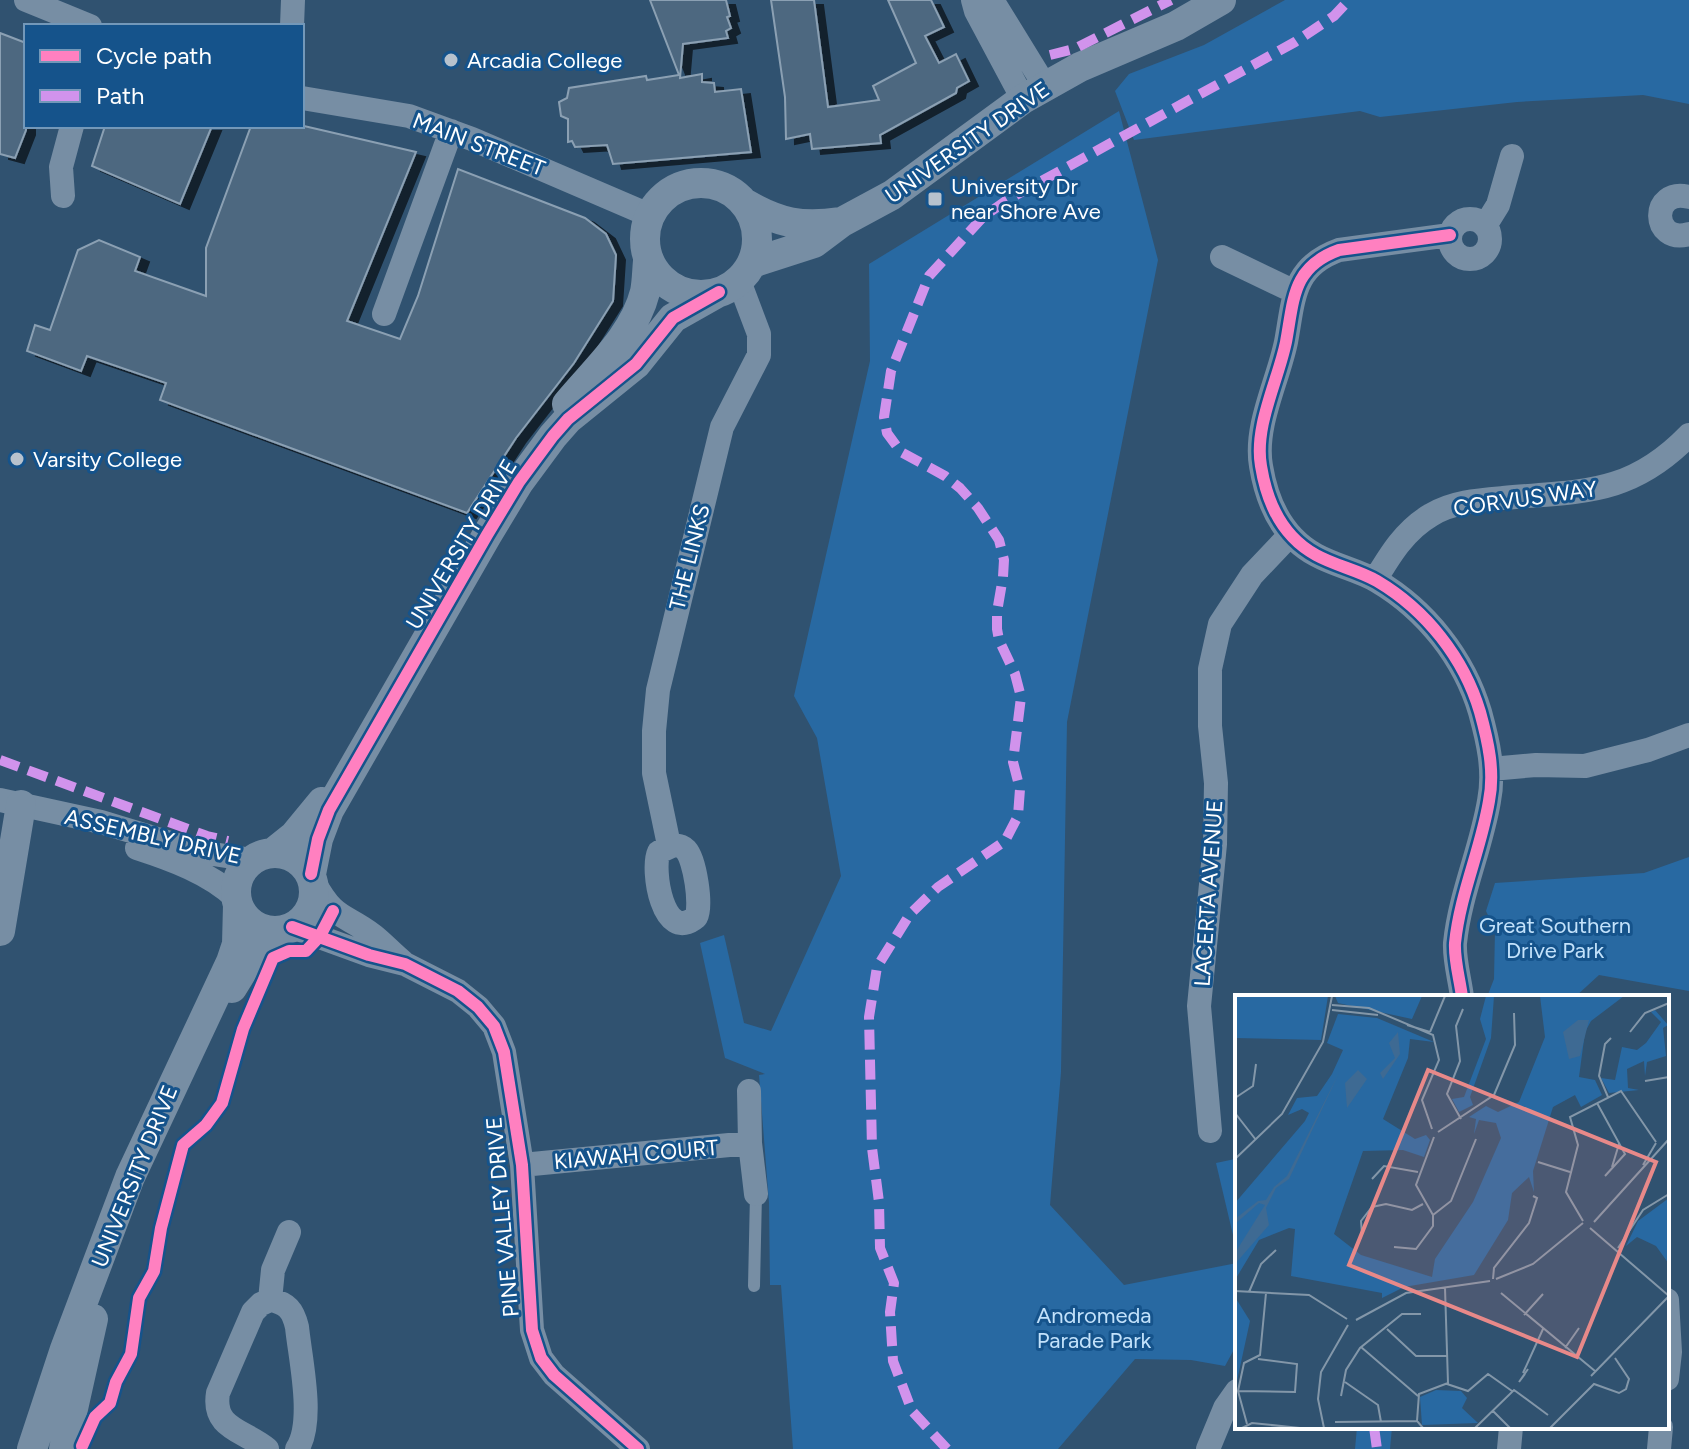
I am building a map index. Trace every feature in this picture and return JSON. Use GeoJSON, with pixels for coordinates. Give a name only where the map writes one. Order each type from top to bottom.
{"type":"FeatureCollection","features":[{"type":"Feature","properties":{"kind":"street"},"geometry":{"type":"LineString","coordinates":[[26,0],[85,24]]}},
{"type":"Feature","properties":{"kind":"street"},"geometry":{"type":"LineString","coordinates":[[292,24],[293,0]]}},
{"type":"Feature","properties":{"kind":"street"},"geometry":{"type":"LineString","coordinates":[[973,0],[976,11],[1034,93]]}},
{"type":"Feature","properties":{"kind":"street"},"geometry":{"type":"LineString","coordinates":[[992,0],[1034,93]]}},
{"type":"Feature","properties":{"kind":"street","name":"UNIVERSITY DRIVE"},"geometry":{"type":"LineString","coordinates":[[313,878],[318,839],[329,810],[519,482],[568,419],[636,364],[673,318],[690,306],[737,279],[814,243],[842,222],[892,195],[1034,93],[1080,67],[1176,26],[1221,0]]}},
{"type":"Feature","properties":{"kind":"street","name":"MAIN STREET"},"geometry":{"type":"LineString","coordinates":[[304,98],[409,116],[649,215]]}},
{"type":"Feature","properties":{"kind":"street"},"geometry":{"type":"LineString","coordinates":[[63,196],[61,167],[71,128]]}},
{"type":"Feature","properties":{"kind":"street"},"geometry":{"type":"LineString","coordinates":[[384,314],[451,131]]}},
{"type":"Feature","properties":{"kind":"street"},"geometry":{"type":"LineString","coordinates":[[1485,226],[1498,205],[1512,156]]}},
{"type":"Feature","properties":{"kind":"street"},"geometry":{"type":"LineString","coordinates":[[695,182],[714,184],[731,191],[746,204],[753,217],[757,248],[737,279],[702,296],[686,294],[663,281],[648,261],[644,229],[649,215],[661,199],[676,188],[695,182]]}},
{"type":"Feature","properties":{"kind":"street"},"geometry":{"type":"LineString","coordinates":[[1689,197],[1681,195],[1668,199],[1660,218],[1666,231],[1672,235],[1689,234]]}},
{"type":"Feature","properties":{"kind":"street","name":"UNIVERSITY DRIVE"},"geometry":{"type":"LineString","coordinates":[[746,204],[772,219],[814,226],[842,222]]}},
{"type":"Feature","properties":{"kind":"street"},"geometry":{"type":"LineString","coordinates":[[1462,220],[1475,220],[1485,226],[1489,232],[1489,245],[1481,255],[1468,259],[1456,253],[1450,235],[1462,220]]}},
{"type":"Feature","properties":{"kind":"street"},"geometry":{"type":"LineString","coordinates":[[1450,235],[1339,250],[1314,263],[1293,291],[1285,344],[1262,435],[1260,464],[1273,508],[1289,536],[1316,555],[1375,580],[1419,613],[1444,640],[1459,663],[1479,710],[1491,769],[1489,801],[1464,896],[1455,946],[1462,995]]}},
{"type":"Feature","properties":{"kind":"street"},"geometry":{"type":"LineString","coordinates":[[1222,257],[1293,291]]}},
{"type":"Feature","properties":{"kind":"street","name":"UNIVERSITY DRIVE"},"geometry":{"type":"LineString","coordinates":[[263,856],[294,836],[323,800],[478,527],[518,465],[633,322],[645,292],[648,261]]}},
{"type":"Feature","properties":{"kind":"street","name":"THE LINKS"},"geometry":{"type":"LineString","coordinates":[[669,845],[654,773],[658,690],[722,427],[759,355],[759,334],[737,279]]}},
{"type":"Feature","properties":{"kind":"street","name":"CORVUS WAY"},"geometry":{"type":"LineString","coordinates":[[1375,580],[1411,529],[1432,514],[1454,505],[1484,499],[1583,492],[1615,485],[1647,471],[1672,453],[1689,435]]}},
{"type":"Feature","properties":{"kind":"street","name":"LACERTA AVENUE"},"geometry":{"type":"LineString","coordinates":[[1210,1131],[1199,1006],[1215,844],[1216,783],[1210,726],[1210,669],[1220,624],[1252,575],[1289,536]]}},
{"type":"Feature","properties":{"kind":"street"},"geometry":{"type":"LineString","coordinates":[[1491,769],[1536,765],[1585,766],[1648,750],[1689,735]]}},
{"type":"Feature","properties":{"kind":"street"},"geometry":{"type":"LineString","coordinates":[[0,931],[10,803]]}},
{"type":"Feature","properties":{"kind":"street","name":"ASSEMBLY DRIVE"},"geometry":{"type":"LineString","coordinates":[[10,803],[101,822],[200,852],[263,856]]}},
{"type":"Feature","properties":{"kind":"street","name":"ASSEMBLY DRIVE"},"geometry":{"type":"LineString","coordinates":[[55,813],[97,835],[192,869],[228,890],[237,902]]}},
{"type":"Feature","properties":{"kind":"street"},"geometry":{"type":"LineString","coordinates":[[263,856],[296,858],[313,878],[315,895],[311,908],[303,920],[288,929],[261,929],[243,915],[237,902],[239,877],[263,856]]}},
{"type":"Feature","properties":{"kind":"street","name":"PINE VALLEY DRIVE"},"geometry":{"type":"LineString","coordinates":[[313,878],[325,903],[333,911],[372,935],[405,964]]}},
{"type":"Feature","properties":{"kind":"street","name":"UNIVERSITY DRIVE"},"geometry":{"type":"LineString","coordinates":[[32,1449],[65,1349],[130,1177],[231,962],[237,944],[237,902]]}},
{"type":"Feature","properties":{"kind":"street","name":"UNIVERSITY DRIVE"},"geometry":{"type":"LineString","coordinates":[[64,1449],[106,1271],[137,1193],[234,982],[248,962],[288,929]]}},
{"type":"Feature","properties":{"kind":"street","name":"PINE VALLEY DRIVE"},"geometry":{"type":"LineString","coordinates":[[288,929],[405,964],[458,991],[478,1007],[494,1026],[504,1052],[522,1165],[532,1330],[541,1358],[554,1375],[638,1449]]}},
{"type":"Feature","properties":{"kind":"street","name":"KIAWAH COURT"},"geometry":{"type":"LineString","coordinates":[[749,1091],[750,1143],[756,1194]]}},
{"type":"Feature","properties":{"kind":"street","name":"KIAWAH COURT"},"geometry":{"type":"LineString","coordinates":[[522,1165],[750,1143]]}},
{"type":"Feature","properties":{"kind":"street"},"geometry":{"type":"LineString","coordinates":[[270,1300],[273,1270],[289,1232]]}},
{"type":"Feature","properties":{"kind":"street"},"geometry":{"type":"LineString","coordinates":[[267,1449],[222,1420],[216,1407],[218,1393],[253,1312],[270,1300],[288,1307],[294,1314],[297,1327],[305,1415],[304,1431],[297,1449]]}},
{"type":"Feature","properties":{"kind":"street"},"geometry":{"type":"LineString","coordinates":[[1669,1335],[1669,1361]]}},
{"type":"Feature","properties":{"kind":"street"},"geometry":{"type":"LineString","coordinates":[[1208,1449],[1220,1419],[1235,1394]]}},
{"type":"Feature","properties":{"kind":"street"},"geometry":{"type":"LineString","coordinates":[[1509,1449],[1511,1429]]}},
{"type":"Feature","properties":{"kind":"street"},"geometry":{"type":"LineString","coordinates":[[1659,1449],[1661,1429]]}},
{"type":"Feature","properties":{"kind":"lane"},"geometry":{"type":"LineString","coordinates":[[754,1286],[756,1194]]}},
{"type":"Feature","properties":{"kind":"green space"},"geometry":{"type":"Polygon","coordinates":[[[1285,0],[1689,0],[1689,104],[1643,95],[1517,102],[1380,117],[1360,111],[1134,140],[1115,91],[1129,74],[1204,45],[1285,0]]]}},
{"type":"Feature","properties":{"kind":"green space","name":"Andromeda Parade Park"},"geometry":{"type":"Polygon","coordinates":[[[1119,111],[1158,260],[1067,722],[1061,1072],[1050,1205],[1124,1285],[1235,1263],[1235,1348],[1225,1366],[1191,1360],[1135,1359],[1058,1449],[793,1449],[781,1285],[770,1285],[769,1203],[759,1075],[765,1074],[725,1058],[700,943],[724,935],[744,1023],[771,1031],[841,876],[817,738],[794,696],[870,361],[869,264],[1119,111]]]}},
{"type":"Feature","properties":{"kind":"green space","name":"Great Southern Drive Park"},"geometry":{"type":"Polygon","coordinates":[[[1689,857],[1689,991],[1599,975],[1577,995],[1488,995],[1494,979],[1495,930],[1486,911],[1495,883],[1644,873],[1689,857]]]}},
{"type":"Feature","properties":{"kind":"green space"},"geometry":{"type":"Polygon","coordinates":[[[1235,1159],[1235,1244],[1216,1163],[1235,1159]]]}},
{"type":"Feature","properties":{"kind":"green space"},"geometry":{"type":"Polygon","coordinates":[[[1357,1429],[1392,1429],[1390,1449],[1355,1449],[1357,1429]]]}},
{"type":"Feature","properties":{"kind":"building"},"geometry":{"type":"Polygon","coordinates":[[[650,0],[726,0],[731,28],[726,31],[728,38],[683,44],[680,78],[702,74],[702,82],[714,83],[715,92],[741,89],[751,152],[613,164],[607,145],[575,147],[572,141],[568,142],[568,119],[561,116],[559,102],[567,98],[569,88],[646,76],[647,80],[679,75],[650,0]]]}},
{"type":"Feature","properties":{"kind":"building"},"geometry":{"type":"Polygon","coordinates":[[[771,0],[814,0],[828,107],[879,100],[873,86],[916,63],[888,0],[931,0],[944,27],[925,36],[939,63],[956,54],[969,81],[957,88],[956,93],[880,135],[881,143],[812,149],[810,134],[786,139],[785,97],[771,0]]]}},
{"type":"Feature","properties":{"kind":"building"},"geometry":{"type":"Polygon","coordinates":[[[0,33],[24,42],[26,130],[15,158],[0,154],[0,33]]]}},
{"type":"Feature","properties":{"kind":"building"},"geometry":{"type":"Polygon","coordinates":[[[304,126],[416,152],[347,321],[400,339],[418,296],[458,169],[585,218],[606,234],[616,255],[613,301],[574,363],[516,438],[467,513],[160,400],[166,383],[87,356],[81,371],[27,351],[35,325],[50,330],[78,250],[99,240],[140,257],[135,271],[206,296],[206,248],[250,128],[304,126]]]}},
{"type":"Feature","properties":{"kind":"building"},"geometry":{"type":"Polygon","coordinates":[[[104,128],[211,128],[180,204],[92,166],[104,128]]]}},
{"type":"Feature","properties":{"kind":"marked path"},"geometry":{"type":"LineString","coordinates":[[1050,55],[1074,49],[1171,0]]}},
{"type":"Feature","properties":{"kind":"marked path"},"geometry":{"type":"LineString","coordinates":[[947,1449],[912,1411],[893,1361],[890,1312],[894,1283],[880,1248],[879,1202],[872,1148],[869,1017],[877,967],[910,914],[938,887],[1005,841],[1018,816],[1020,789],[1013,762],[1021,697],[997,629],[1004,560],[999,540],[978,508],[960,488],[945,476],[901,452],[887,433],[884,417],[891,371],[929,276],[983,217],[1007,200],[1295,42],[1334,16],[1349,0]]}},
{"type":"Feature","properties":{"kind":"marked path"},"geometry":{"type":"LineString","coordinates":[[0,760],[228,841]]}},
{"type":"Feature","properties":{"kind":"marked path"},"geometry":{"type":"LineString","coordinates":[[1374,1429],[1377,1449]]}},
{"type":"Feature","properties":{"kind":"cycle path"},"geometry":{"type":"LineString","coordinates":[[1450,235],[1339,250],[1324,257],[1304,275],[1294,298],[1286,342],[1264,419],[1260,451],[1272,506],[1294,539],[1316,555],[1377,581],[1412,606],[1441,637],[1473,692],[1486,734],[1491,790],[1461,907],[1455,943],[1462,995]]}},
{"type":"Feature","properties":{"kind":"cycle path"},"geometry":{"type":"LineString","coordinates":[[311,874],[318,839],[329,810],[519,482],[568,419],[636,364],[673,318],[719,292]]}},
{"type":"Feature","properties":{"kind":"cycle path"},"geometry":{"type":"LineString","coordinates":[[82,1446],[95,1417],[110,1403],[116,1382],[131,1354],[139,1298],[154,1271],[161,1228],[183,1145],[206,1125],[222,1103],[243,1029],[273,958],[289,951],[306,951],[320,936],[333,911]]}},
{"type":"Feature","properties":{"kind":"cycle path"},"geometry":{"type":"LineString","coordinates":[[292,927],[369,955],[405,964],[458,991],[478,1007],[494,1026],[504,1052],[522,1165],[532,1330],[541,1358],[554,1375],[638,1449]]}},
{"type":"Feature","properties":{"kind":"place","name":"Arcadia College"},"geometry":{"type":"Point","coordinates":[451,60]}},
{"type":"Feature","properties":{"kind":"place","name":"University Dr near Shore Ave"},"geometry":{"type":"Point","coordinates":[935,199]}},
{"type":"Feature","properties":{"kind":"place","name":"Varsity College"},"geometry":{"type":"Point","coordinates":[17,459]}}]}
